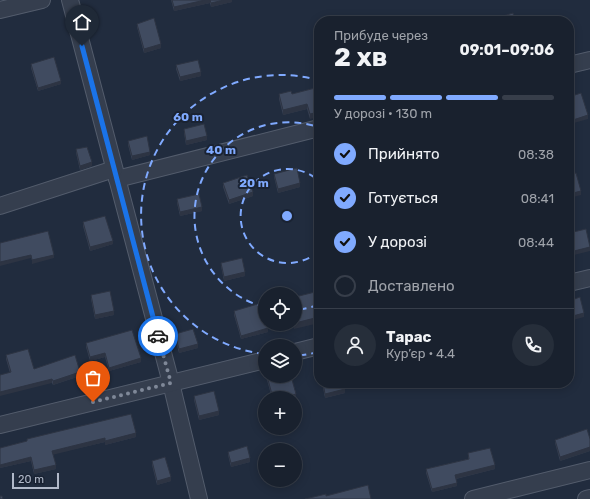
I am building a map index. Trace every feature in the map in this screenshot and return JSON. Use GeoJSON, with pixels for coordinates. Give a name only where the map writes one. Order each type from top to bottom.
{"type":"FeatureCollection","features":[{"type":"Feature","properties":{"kind":"street"},"geometry":{"type":"LineString","coordinates":[[0,10],[42,0]]}},
{"type":"Feature","properties":{"kind":"street"},"geometry":{"type":"LineString","coordinates":[[70,0],[171,383],[199,499]]}},
{"type":"Feature","properties":{"kind":"street"},"geometry":{"type":"LineString","coordinates":[[574,64],[590,60]]}},
{"type":"Feature","properties":{"kind":"street"},"geometry":{"type":"LineString","coordinates":[[0,206],[116,174],[314,129]]}},
{"type":"Feature","properties":{"kind":"street"},"geometry":{"type":"LineString","coordinates":[[574,282],[590,278]]}},
{"type":"Feature","properties":{"kind":"street"},"geometry":{"type":"LineString","coordinates":[[302,350],[314,347]]}},
{"type":"Feature","properties":{"kind":"street"},"geometry":{"type":"LineString","coordinates":[[0,425],[258,362]]}},
{"type":"Feature","properties":{"kind":"street"},"geometry":{"type":"LineString","coordinates":[[473,499],[590,470]]}},
{"type":"Feature","properties":{"kind":"street"},"geometry":{"type":"LineString","coordinates":[[586,499],[590,498]]}},
{"type":"Feature","properties":{"kind":"building"},"geometry":{"type":"Polygon","coordinates":[[[172,0],[205,0],[174,7],[172,0]]]}},
{"type":"Feature","properties":{"kind":"building"},"geometry":{"type":"Polygon","coordinates":[[[210,0],[224,0],[211,3],[210,0]]]}},
{"type":"Feature","properties":{"kind":"building"},"geometry":{"type":"Polygon","coordinates":[[[513,13],[514,16],[503,16],[513,13]]]}},
{"type":"Feature","properties":{"kind":"building"},"geometry":{"type":"Polygon","coordinates":[[[154,18],[161,44],[144,49],[137,24],[154,18]]]}},
{"type":"Feature","properties":{"kind":"building"},"geometry":{"type":"Polygon","coordinates":[[[54,57],[61,81],[38,88],[31,64],[54,57]]]}},
{"type":"Feature","properties":{"kind":"building"},"geometry":{"type":"Polygon","coordinates":[[[198,60],[201,72],[180,77],[176,65],[198,60]]]}},
{"type":"Feature","properties":{"kind":"building"},"geometry":{"type":"Polygon","coordinates":[[[314,88],[314,113],[310,114],[307,104],[283,110],[279,94],[291,91],[292,94],[314,88]]]}},
{"type":"Feature","properties":{"kind":"building"},"geometry":{"type":"Polygon","coordinates":[[[581,93],[588,115],[574,120],[574,95],[581,93]]]}},
{"type":"Feature","properties":{"kind":"building"},"geometry":{"type":"Polygon","coordinates":[[[204,124],[207,136],[186,141],[184,129],[204,124]]]}},
{"type":"Feature","properties":{"kind":"building"},"geometry":{"type":"Polygon","coordinates":[[[147,136],[150,152],[132,156],[128,141],[147,136]]]}},
{"type":"Feature","properties":{"kind":"building"},"geometry":{"type":"Polygon","coordinates":[[[87,147],[92,162],[80,166],[76,149],[87,147]]]}},
{"type":"Feature","properties":{"kind":"building"},"geometry":{"type":"Polygon","coordinates":[[[297,168],[300,183],[278,189],[274,174],[297,168]]]}},
{"type":"Feature","properties":{"kind":"building"},"geometry":{"type":"Polygon","coordinates":[[[576,173],[581,191],[574,193],[574,174],[576,173]]]}},
{"type":"Feature","properties":{"kind":"building"},"geometry":{"type":"Polygon","coordinates":[[[247,175],[253,192],[229,200],[223,183],[247,175]]]}},
{"type":"Feature","properties":{"kind":"building"},"geometry":{"type":"Polygon","coordinates":[[[199,194],[202,207],[180,212],[177,199],[199,194]]]}},
{"type":"Feature","properties":{"kind":"building"},"geometry":{"type":"Polygon","coordinates":[[[105,216],[113,241],[90,247],[83,222],[105,216]]]}},
{"type":"Feature","properties":{"kind":"building"},"geometry":{"type":"Polygon","coordinates":[[[586,229],[590,247],[574,251],[574,232],[586,229]]]}},
{"type":"Feature","properties":{"kind":"building"},"geometry":{"type":"Polygon","coordinates":[[[48,231],[54,255],[32,260],[31,255],[0,262],[0,243],[48,231]]]}},
{"type":"Feature","properties":{"kind":"building"},"geometry":{"type":"Polygon","coordinates":[[[242,258],[245,272],[224,277],[221,263],[242,258]]]}},
{"type":"Feature","properties":{"kind":"building"},"geometry":{"type":"Polygon","coordinates":[[[110,291],[114,311],[95,315],[91,295],[110,291]]]}},
{"type":"Feature","properties":{"kind":"building"},"geometry":{"type":"Polygon","coordinates":[[[314,292],[314,318],[302,321],[302,295],[314,292]]]}},
{"type":"Feature","properties":{"kind":"building"},"geometry":{"type":"Polygon","coordinates":[[[580,297],[584,313],[574,316],[574,299],[580,297]]]}},
{"type":"Feature","properties":{"kind":"building"},"geometry":{"type":"Polygon","coordinates":[[[258,304],[258,331],[241,336],[234,311],[258,304]]]}},
{"type":"Feature","properties":{"kind":"building"},"geometry":{"type":"Polygon","coordinates":[[[193,329],[198,344],[179,349],[175,334],[193,329]]]}},
{"type":"Feature","properties":{"kind":"building"},"geometry":{"type":"Polygon","coordinates":[[[132,330],[141,358],[109,368],[105,353],[90,357],[86,343],[132,330]]]}},
{"type":"Feature","properties":{"kind":"building"},"geometry":{"type":"Polygon","coordinates":[[[28,349],[34,369],[75,355],[80,372],[53,381],[52,379],[0,392],[0,375],[11,372],[6,355],[28,349]]]}},
{"type":"Feature","properties":{"kind":"building"},"geometry":{"type":"Polygon","coordinates":[[[269,383],[293,383],[295,391],[271,391],[269,383]]]}},
{"type":"Feature","properties":{"kind":"building"},"geometry":{"type":"Polygon","coordinates":[[[324,388],[345,389],[325,394],[324,388]]]}},
{"type":"Feature","properties":{"kind":"building"},"geometry":{"type":"Polygon","coordinates":[[[214,391],[219,411],[199,416],[194,396],[214,391]]]}},
{"type":"Feature","properties":{"kind":"building"},"geometry":{"type":"Polygon","coordinates":[[[131,414],[136,433],[105,441],[105,438],[52,451],[56,465],[34,470],[31,457],[0,465],[0,448],[27,441],[27,439],[131,414]]]}},
{"type":"Feature","properties":{"kind":"building"},"geometry":{"type":"Polygon","coordinates":[[[587,429],[590,439],[590,447],[560,457],[555,440],[587,429]]]}},
{"type":"Feature","properties":{"kind":"building"},"geometry":{"type":"Polygon","coordinates":[[[247,446],[250,458],[231,463],[228,452],[247,446]]]}},
{"type":"Feature","properties":{"kind":"building"},"geometry":{"type":"Polygon","coordinates":[[[490,448],[495,465],[455,475],[457,483],[432,489],[426,469],[469,459],[468,453],[490,448]]]}},
{"type":"Feature","properties":{"kind":"building"},"geometry":{"type":"Polygon","coordinates":[[[165,457],[171,477],[157,481],[152,461],[165,457]]]}},
{"type":"Feature","properties":{"kind":"building"},"geometry":{"type":"Polygon","coordinates":[[[368,485],[371,499],[305,499],[326,494],[326,496],[368,485]]]}},
{"type":"Feature","properties":{"kind":"way so far"},"geometry":{"type":"LineString","coordinates":[[93,402],[171,383],[158,336]]}},
{"type":"Feature","properties":{"kind":"route"},"geometry":{"type":"LineString","coordinates":[[82,46],[158,336]]}}]}
